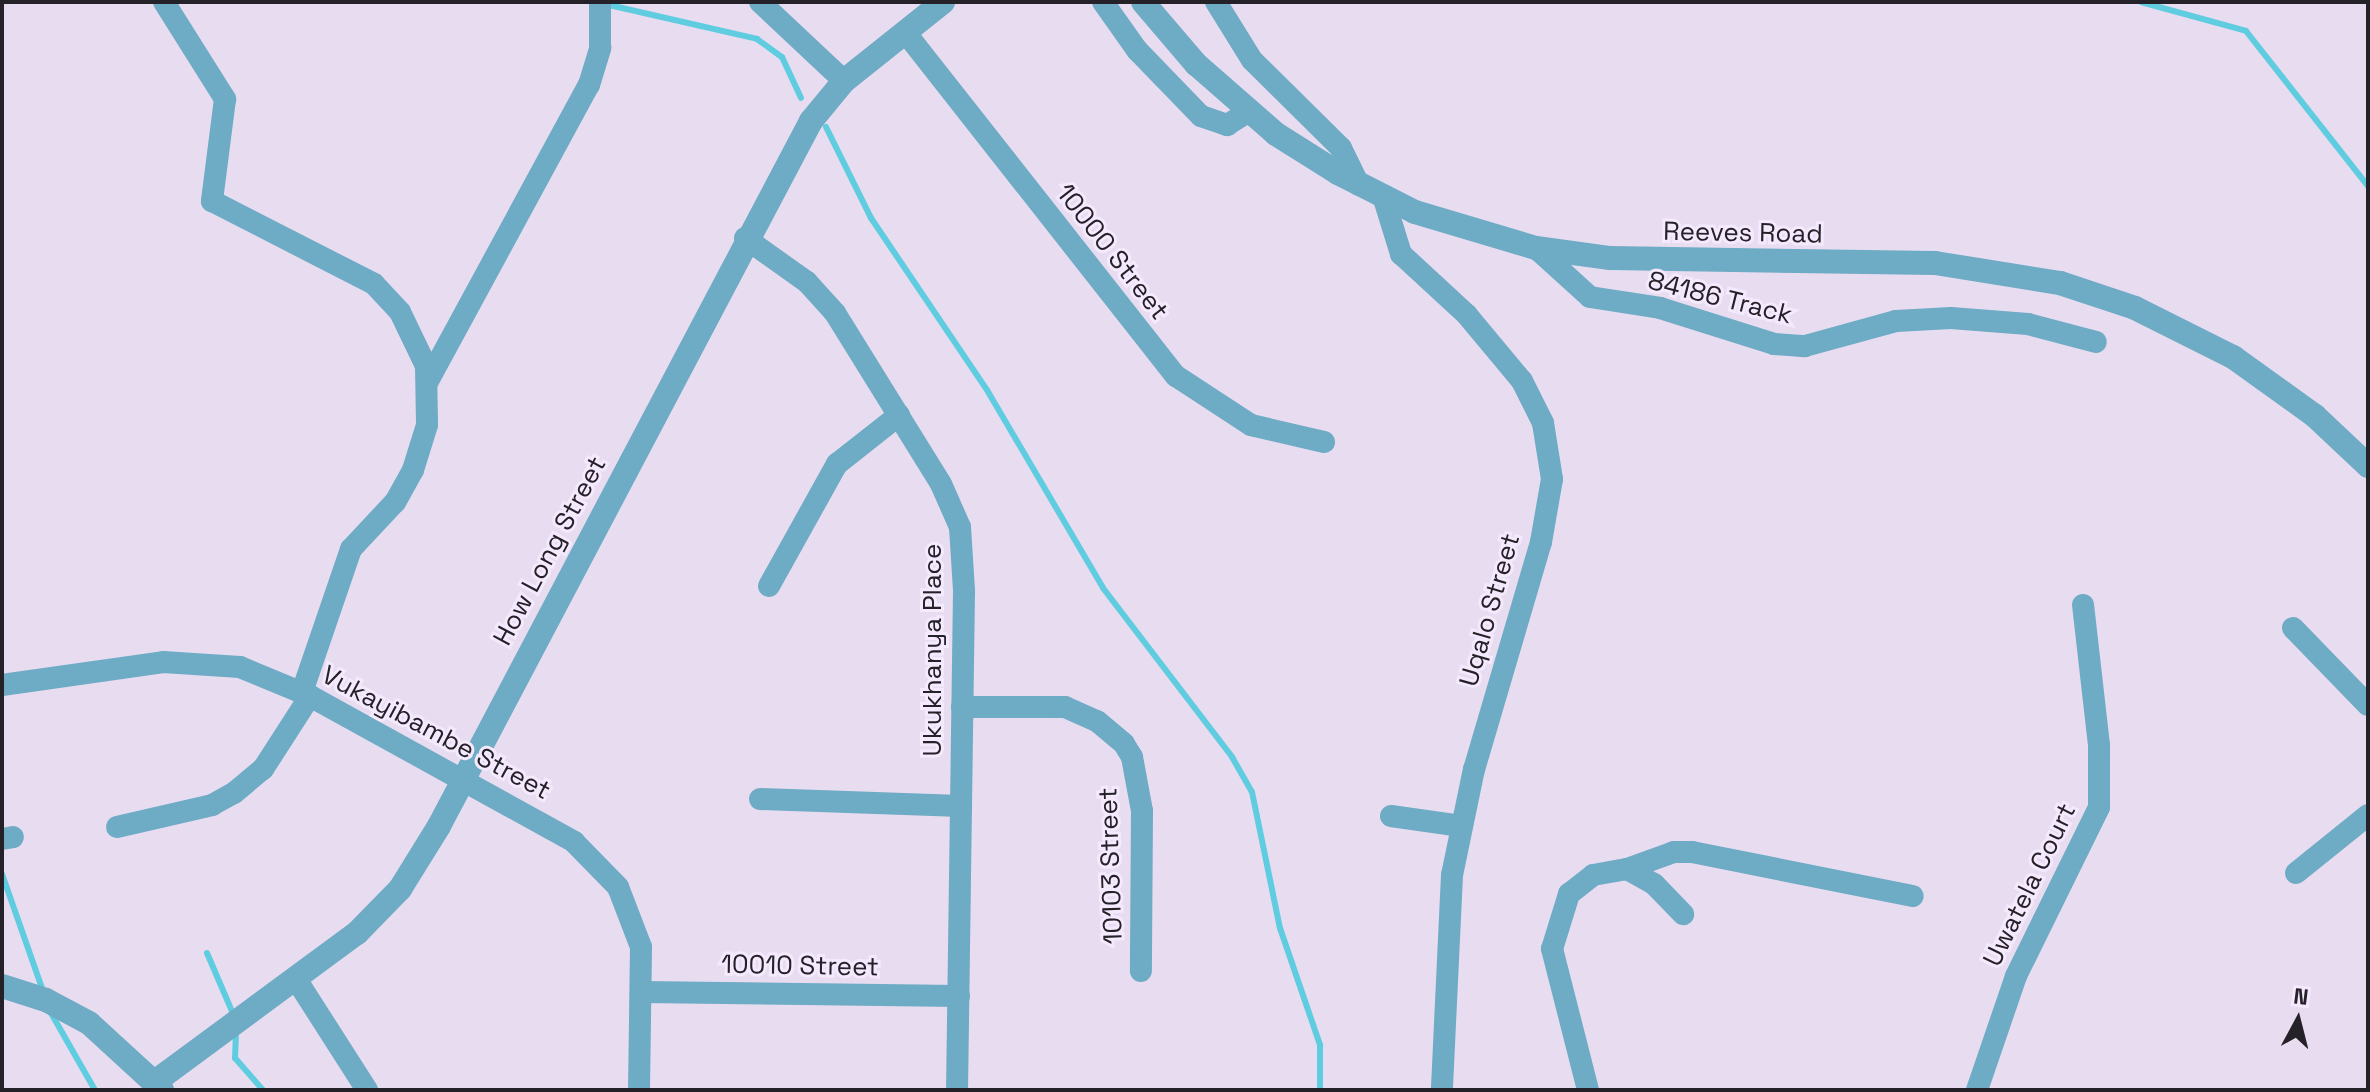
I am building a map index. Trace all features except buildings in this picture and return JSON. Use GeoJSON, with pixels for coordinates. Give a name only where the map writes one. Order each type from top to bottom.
{"type":"FeatureCollection","features":[{"type":"Feature","properties":{"kind":"street"},"geometry":{"type":"LineString","coordinates":[[117,827],[212,805],[234,793],[263,769],[306,694],[351,549],[395,502],[413,470],[427,425],[428,381],[408,325],[374,284],[212,201],[225,99],[164,2]]}},
{"type":"Feature","properties":{"kind":"street"},"geometry":{"type":"LineString","coordinates":[[428,381],[589,85],[600,48],[600,2]]}},
{"type":"Feature","properties":{"kind":"street"},"geometry":{"type":"LineString","coordinates":[[760,2],[844,81]]}},
{"type":"Feature","properties":{"kind":"street","name":"How Long Street"},"geometry":{"type":"LineString","coordinates":[[154,1087],[357,933],[400,889],[464,777],[745,238],[811,121],[844,81],[943,2]]}},
{"type":"Feature","properties":{"kind":"street"},"geometry":{"type":"LineString","coordinates":[[1103,2],[1137,50],[1201,116],[1227,125],[1248,112]]}},
{"type":"Feature","properties":{"kind":"street","name":"Reeves Road"},"geometry":{"type":"LineString","coordinates":[[1143,2],[1196,64],[1248,112],[1384,199],[1536,248],[1636,259],[1935,263],[2060,283],[2135,308],[2233,357],[2315,416],[2368,466]]}},
{"type":"Feature","properties":{"kind":"street"},"geometry":{"type":"LineString","coordinates":[[1216,2],[1252,60],[1341,148],[1359,185]]}},
{"type":"Feature","properties":{"kind":"street","name":"10000 Street"},"geometry":{"type":"LineString","coordinates":[[905,32],[1176,376],[1263,431],[1324,442]]}},
{"type":"Feature","properties":{"kind":"street","name":"Uqalo Street"},"geometry":{"type":"LineString","coordinates":[[1384,199],[1401,254],[1502,353],[1534,401],[1548,441],[1552,479],[1541,542],[1461,826],[1448,908],[1442,1090]]}},
{"type":"Feature","properties":{"kind":"street","name":"Ukukhanya Place"},"geometry":{"type":"LineString","coordinates":[[745,238],[823,299],[941,484],[960,527],[964,591],[957,1090]]}},
{"type":"Feature","properties":{"kind":"street","name":"84186 Track"},"geometry":{"type":"LineString","coordinates":[[1536,248],[1590,297],[1660,308],[1774,344],[1805,346],[1896,321],[1951,318],[2028,324],[2096,342]]}},
{"type":"Feature","properties":{"kind":"street"},"geometry":{"type":"LineString","coordinates":[[769,586],[837,464],[899,415]]}},
{"type":"Feature","properties":{"kind":"street","name":"Uwatela Court"},"geometry":{"type":"LineString","coordinates":[[1977,1090],[2016,976],[2099,807],[2099,745],[2083,605]]}},
{"type":"Feature","properties":{"kind":"street"},"geometry":{"type":"LineString","coordinates":[[2293,628],[2368,705]]}},
{"type":"Feature","properties":{"kind":"street","name":"Vukayibambe Street"},"geometry":{"type":"LineString","coordinates":[[2,685],[181,660],[240,667],[306,694],[464,777],[574,842],[606,870],[641,947],[639,1090]]}},
{"type":"Feature","properties":{"kind":"street","name":"10103 Street"},"geometry":{"type":"LineString","coordinates":[[962,707],[1065,707],[1097,721],[1124,744],[1137,775],[1142,811],[1141,971]]}},
{"type":"Feature","properties":{"kind":"street"},"geometry":{"type":"LineString","coordinates":[[760,799],[961,806]]}},
{"type":"Feature","properties":{"kind":"street"},"geometry":{"type":"LineString","coordinates":[[2296,873],[2368,815]]}},
{"type":"Feature","properties":{"kind":"street"},"geometry":{"type":"LineString","coordinates":[[1391,816],[1461,826]]}},
{"type":"Feature","properties":{"kind":"street"},"geometry":{"type":"LineString","coordinates":[[1588,1090],[1552,949],[1555,931],[1576,886],[1606,870],[1627,869],[1674,852],[1692,852],[1913,896]]}},
{"type":"Feature","properties":{"kind":"street"},"geometry":{"type":"LineString","coordinates":[[1627,869],[1654,884],[1683,914]]}},
{"type":"Feature","properties":{"kind":"street"},"geometry":{"type":"LineString","coordinates":[[296,979],[367,1090]]}},
{"type":"Feature","properties":{"kind":"street"},"geometry":{"type":"LineString","coordinates":[[2,986],[46,1000],[89,1023],[154,1087]]}},
{"type":"Feature","properties":{"kind":"street","name":"10010 Street"},"geometry":{"type":"LineString","coordinates":[[641,992],[959,996]]}},
{"type":"Feature","properties":{"kind":"waterway"},"geometry":{"type":"LineString","coordinates":[[2141,2],[2246,31],[2368,186]]}},
{"type":"Feature","properties":{"kind":"waterway"},"geometry":{"type":"LineString","coordinates":[[609,5],[757,39],[782,57],[801,98]]}},
{"type":"Feature","properties":{"kind":"waterway"},"geometry":{"type":"LineString","coordinates":[[826,127],[871,218],[987,390],[1103,588],[1232,757],[1252,792],[1280,928],[1320,1045],[1320,1090]]}},
{"type":"Feature","properties":{"kind":"waterway"},"geometry":{"type":"LineString","coordinates":[[2,874],[43,991]]}},
{"type":"Feature","properties":{"kind":"waterway"},"geometry":{"type":"LineString","coordinates":[[207,953],[234,1016]]}},
{"type":"Feature","properties":{"kind":"waterway"},"geometry":{"type":"LineString","coordinates":[[51,1013],[95,1090]]}},
{"type":"Feature","properties":{"kind":"waterway"},"geometry":{"type":"LineString","coordinates":[[236,1031],[235,1058],[263,1090]]}}]}
